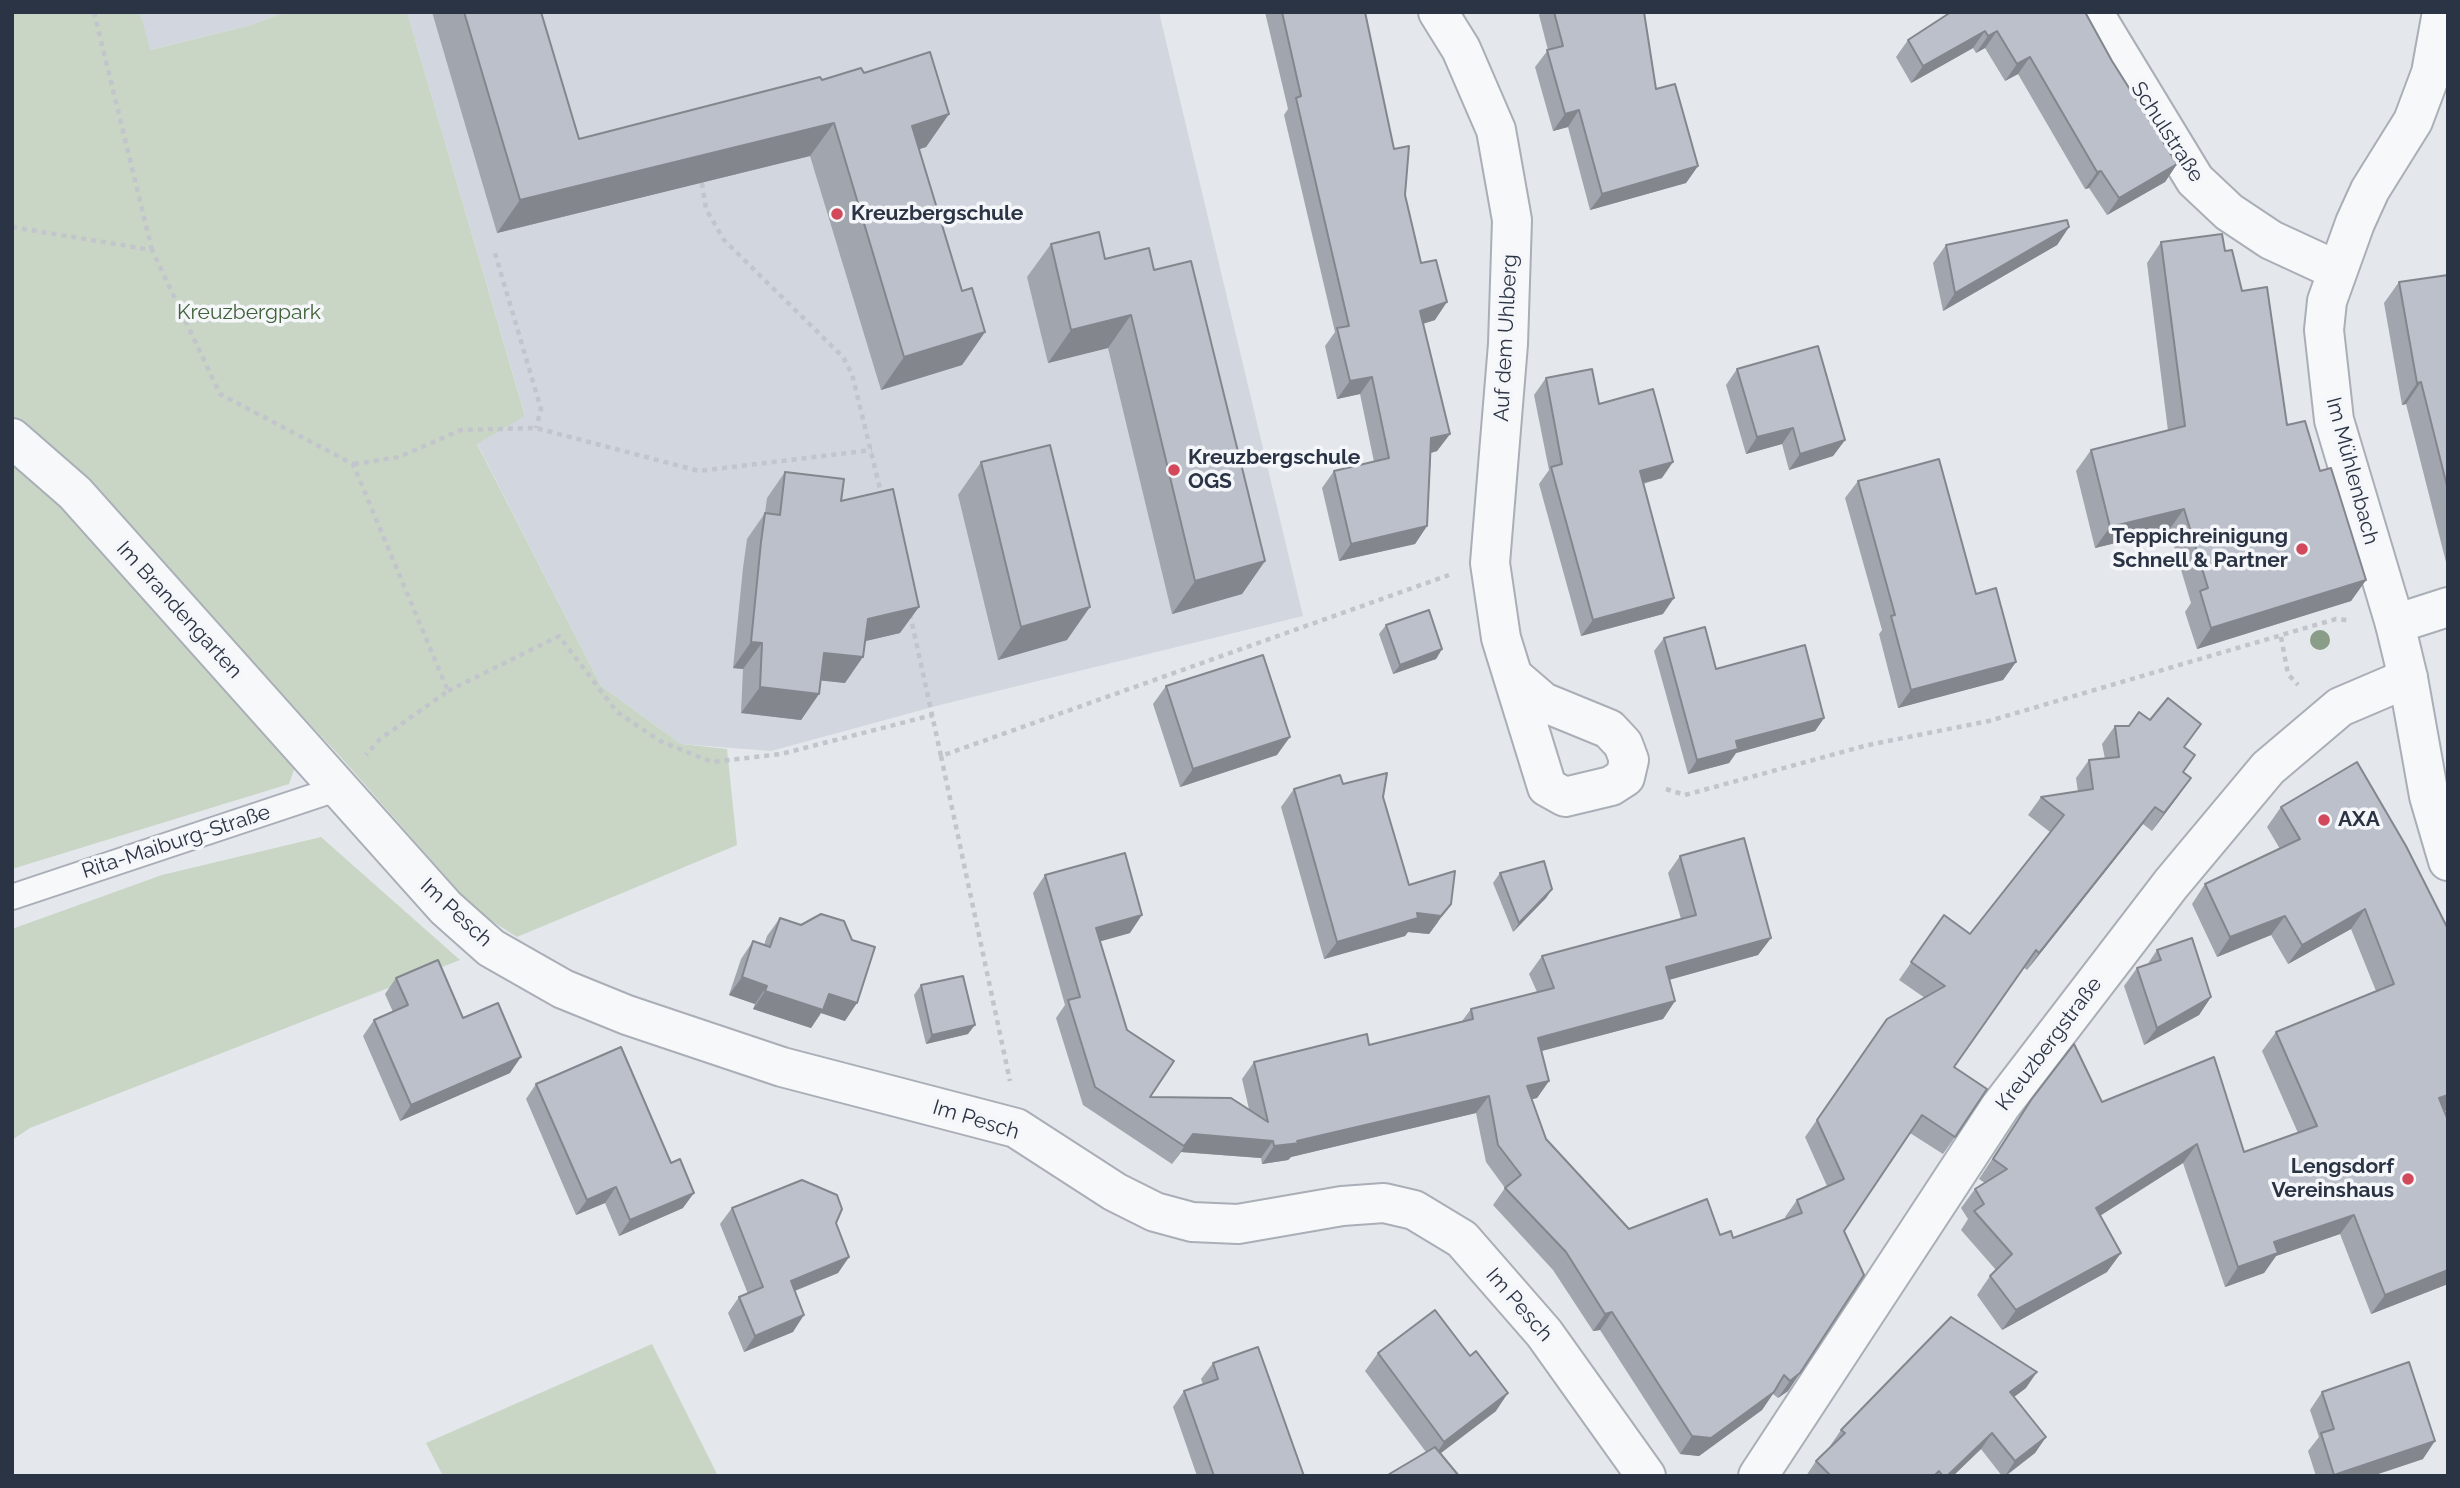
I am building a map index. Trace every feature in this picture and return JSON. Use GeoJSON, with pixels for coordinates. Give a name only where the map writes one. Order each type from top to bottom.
{"type":"FeatureCollection","features":[{"type":"Feature","properties":{"kind":"street","name":"Auf dem Uhlberg"},"geometry":{"type":"LineString","coordinates":[[1438,12],[1461,49],[1496,130],[1512,220],[1508,344],[1490,563],[1501,638],[1514,677]]}},
{"type":"Feature","properties":{"kind":"street","name":"Schulstraße"},"geometry":{"type":"LineString","coordinates":[[2093,12],[2195,180],[2229,212],[2271,240],[2336,270]]}},
{"type":"Feature","properties":{"kind":"street","name":"Im Mühlenbach"},"geometry":{"type":"LineString","coordinates":[[2442,12],[2431,73],[2413,121],[2370,190],[2336,270],[2327,301],[2324,330],[2334,419],[2395,624],[2408,678],[2429,796],[2448,861]]}},
{"type":"Feature","properties":{"kind":"street","name":"Im Brandengarten"},"geometry":{"type":"LineString","coordinates":[[12,438],[75,493],[339,788]]}},
{"type":"Feature","properties":{"kind":"street"},"geometry":{"type":"LineString","coordinates":[[2395,624],[2448,607]]}},
{"type":"Feature","properties":{"kind":"street","name":"Kreuzbergstraße"},"geometry":{"type":"LineString","coordinates":[[1758,1476],[2000,1107],[2171,884],[2269,768],[2340,707],[2408,678]]}},
{"type":"Feature","properties":{"kind":"street","name":"Im Pesch"},"geometry":{"type":"LineString","coordinates":[[339,788],[446,908],[491,948],[563,989],[627,1015],[782,1067],[1016,1128],[1115,1192],[1155,1212],[1192,1222],[1238,1224],[1342,1206],[1384,1203],[1414,1210],[1440,1223],[1462,1239],[1544,1333],[1646,1476]]}},
{"type":"Feature","properties":{"kind":"lane","name":"Rita-Maiburg-Straße"},"geometry":{"type":"LineString","coordinates":[[12,897],[339,788]]}},
{"type":"Feature","properties":{"kind":"path"},"geometry":{"type":"LineString","coordinates":[[94,12],[152,250],[220,394],[354,464],[398,457],[461,430],[536,428],[699,471],[872,450]]}},
{"type":"Feature","properties":{"kind":"path"},"geometry":{"type":"LineString","coordinates":[[702,183],[706,209],[724,240],[843,357],[852,374],[884,503]]}},
{"type":"Feature","properties":{"kind":"path"},"geometry":{"type":"LineString","coordinates":[[12,227],[152,250]]}},
{"type":"Feature","properties":{"kind":"path"},"geometry":{"type":"LineString","coordinates":[[495,253],[541,408],[536,428]]}},
{"type":"Feature","properties":{"kind":"path"},"geometry":{"type":"LineString","coordinates":[[354,464],[448,691]]}},
{"type":"Feature","properties":{"kind":"path"},"geometry":{"type":"LineString","coordinates":[[941,756],[1447,576]]}},
{"type":"Feature","properties":{"kind":"path"},"geometry":{"type":"LineString","coordinates":[[909,609],[1010,1081],[1016,1128]]}},
{"type":"Feature","properties":{"kind":"path"},"geometry":{"type":"LineString","coordinates":[[1685,795],[1868,745],[1989,721],[2336,620],[2395,624]]}},
{"type":"Feature","properties":{"kind":"path"},"geometry":{"type":"LineString","coordinates":[[339,788],[380,739],[448,691],[559,636],[617,712],[660,741],[712,762],[781,754],[933,715]]}},
{"type":"Feature","properties":{"kind":"shaded area"},"geometry":{"type":"Polygon","coordinates":[[[140,12],[286,12],[248,26],[149,50],[140,12]]]}},
{"type":"Feature","properties":{"kind":"shaded area","name":"Kreuzbergschule"},"geometry":{"type":"Polygon","coordinates":[[[407,12],[1159,12],[1303,616],[940,705],[771,751],[681,744],[601,686],[477,443],[525,415],[407,12]]]}},
{"type":"Feature","properties":{"kind":"green space","name":"Kreuzbergpark"},"geometry":{"type":"Polygon","coordinates":[[[12,12],[140,12],[150,50],[248,26],[286,12],[407,12],[525,416],[477,444],[601,686],[681,744],[727,749],[737,845],[517,937],[476,911],[337,753],[79,480],[12,421],[12,12]]]}},
{"type":"Feature","properties":{"kind":"green space"},"geometry":{"type":"Polygon","coordinates":[[[12,457],[67,505],[297,761],[289,784],[12,869],[12,457]]]}},
{"type":"Feature","properties":{"kind":"green space"},"geometry":{"type":"Polygon","coordinates":[[[321,837],[460,960],[30,1128],[12,1140],[12,929],[162,875],[321,837]]]}},
{"type":"Feature","properties":{"kind":"green space"},"geometry":{"type":"Polygon","coordinates":[[[652,1344],[718,1476],[443,1476],[426,1443],[652,1344]]]}},
{"type":"Feature","properties":{"kind":"building"},"geometry":{"type":"Polygon","coordinates":[[[464,12],[541,12],[579,139],[820,77],[822,80],[861,68],[864,73],[930,52],[949,114],[912,126],[962,291],[972,288],[985,332],[904,357],[834,123],[520,200],[464,12]]]}},
{"type":"Feature","properties":{"kind":"building"},"geometry":{"type":"Polygon","coordinates":[[[1282,12],[1365,12],[1394,149],[1409,146],[1405,195],[1421,263],[1436,260],[1447,302],[1420,311],[1450,434],[1431,438],[1427,526],[1351,544],[1334,471],[1389,458],[1372,377],[1350,381],[1337,328],[1349,326],[1296,98],[1301,96],[1282,12]]]}},
{"type":"Feature","properties":{"kind":"building"},"geometry":{"type":"Polygon","coordinates":[[[1554,12],[1644,12],[1656,89],[1675,84],[1698,166],[1602,194],[1579,110],[1565,114],[1547,50],[1563,46],[1554,12]]]}},
{"type":"Feature","properties":{"kind":"building"},"geometry":{"type":"Polygon","coordinates":[[[1951,12],[2085,12],[2112,61],[2177,164],[2119,198],[2101,171],[2097,172],[2030,57],[2017,64],[1997,31],[1988,36],[1985,31],[1923,66],[1908,40],[1951,12]]]}},
{"type":"Feature","properties":{"kind":"building"},"geometry":{"type":"Polygon","coordinates":[[[2067,220],[2069,227],[1955,293],[1946,245],[2067,220]]]}},
{"type":"Feature","properties":{"kind":"building"},"geometry":{"type":"Polygon","coordinates":[[[1099,232],[1105,259],[1149,248],[1154,270],[1191,261],[1265,561],[1195,581],[1131,315],[1071,330],[1051,244],[1099,232]]]}},
{"type":"Feature","properties":{"kind":"building"},"geometry":{"type":"Polygon","coordinates":[[[2222,234],[2225,251],[2232,250],[2242,291],[2267,287],[2287,425],[2305,421],[2320,471],[2331,468],[2366,580],[2211,628],[2200,591],[2208,588],[2184,509],[2110,527],[2091,450],[2185,426],[2161,242],[2222,234]]]}},
{"type":"Feature","properties":{"kind":"building"},"geometry":{"type":"Polygon","coordinates":[[[2448,275],[2448,490],[2421,382],[2417,383],[2399,282],[2448,275]]]}},
{"type":"Feature","properties":{"kind":"building"},"geometry":{"type":"Polygon","coordinates":[[[1818,346],[1845,440],[1800,454],[1793,428],[1757,437],[1737,369],[1818,346]]]}},
{"type":"Feature","properties":{"kind":"building"},"geometry":{"type":"Polygon","coordinates":[[[1592,369],[1599,404],[1653,389],[1673,462],[1640,471],[1674,598],[1593,620],[1551,467],[1562,464],[1546,378],[1592,369]]]}},
{"type":"Feature","properties":{"kind":"building"},"geometry":{"type":"Polygon","coordinates":[[[1050,445],[1090,607],[1021,627],[981,462],[1050,445]]]}},
{"type":"Feature","properties":{"kind":"building"},"geometry":{"type":"Polygon","coordinates":[[[1939,459],[1976,594],[1996,588],[2016,662],[1911,690],[1891,616],[1895,615],[1858,481],[1939,459]]]}},
{"type":"Feature","properties":{"kind":"building"},"geometry":{"type":"Polygon","coordinates":[[[785,472],[844,479],[841,501],[893,489],[919,607],[868,619],[863,657],[824,653],[819,694],[760,687],[762,643],[751,642],[765,513],[780,515],[785,472]]]}},
{"type":"Feature","properties":{"kind":"building"},"geometry":{"type":"Polygon","coordinates":[[[1429,610],[1442,649],[1400,665],[1386,625],[1429,610]]]}},
{"type":"Feature","properties":{"kind":"building"},"geometry":{"type":"Polygon","coordinates":[[[1705,627],[1716,669],[1805,645],[1824,718],[1736,741],[1738,749],[1697,760],[1664,638],[1705,627]]]}},
{"type":"Feature","properties":{"kind":"building"},"geometry":{"type":"Polygon","coordinates":[[[1263,655],[1290,737],[1193,769],[1166,686],[1263,655]]]}},
{"type":"Feature","properties":{"kind":"building"},"geometry":{"type":"Polygon","coordinates":[[[2168,698],[2201,724],[2184,747],[2195,755],[2183,772],[2191,778],[2164,813],[2155,807],[2039,953],[2036,950],[1954,1067],[1987,1089],[1955,1137],[1922,1115],[1844,1231],[1864,1275],[1800,1373],[1790,1381],[1784,1375],[1774,1392],[1711,1438],[1692,1436],[1612,1312],[1605,1314],[1566,1252],[1505,1188],[1521,1175],[1498,1145],[1489,1096],[1297,1141],[1300,1143],[1274,1146],[1273,1141],[1193,1134],[1184,1146],[1095,1087],[1068,1000],[1080,997],[1045,875],[1125,853],[1142,915],[1096,928],[1127,1030],[1174,1061],[1150,1097],[1231,1098],[1268,1122],[1254,1062],[1367,1034],[1369,1045],[1473,1019],[1471,1009],[1554,988],[1542,956],[1696,915],[1680,856],[1744,838],[1771,938],[1666,967],[1675,1001],[1538,1038],[1549,1081],[1527,1086],[1546,1139],[1629,1229],[1707,1199],[1720,1235],[1731,1231],[1733,1238],[1802,1213],[1797,1200],[1844,1179],[1817,1120],[1887,1019],[1945,986],[1911,962],[1944,915],[1970,934],[2064,815],[2041,797],[2093,789],[2089,760],[2119,757],[2115,726],[2129,726],[2139,712],[2150,720],[2168,698]]]}},
{"type":"Feature","properties":{"kind":"building"},"geometry":{"type":"Polygon","coordinates":[[[2357,762],[2406,846],[2448,929],[2448,1095],[2439,1098],[2448,1120],[2448,1270],[2385,1295],[2354,1215],[2274,1242],[2278,1253],[2238,1267],[2197,1144],[2096,1208],[2121,1253],[2016,1310],[1990,1276],[2012,1254],[1974,1211],[1984,1204],[1975,1189],[2007,1169],[1993,1159],[2031,1100],[2074,1044],[2102,1102],[2214,1057],[2244,1152],[2317,1126],[2276,1032],[2394,984],[2365,909],[2302,945],[2285,916],[2230,937],[2205,884],[2300,839],[2281,807],[2357,762]]]}},
{"type":"Feature","properties":{"kind":"building"},"geometry":{"type":"Polygon","coordinates":[[[1387,773],[1383,797],[1409,885],[1455,871],[1451,904],[1441,916],[1417,913],[1418,918],[1337,942],[1294,789],[1340,775],[1343,784],[1387,773]]]}},
{"type":"Feature","properties":{"kind":"building"},"geometry":{"type":"Polygon","coordinates":[[[1544,861],[1552,889],[1519,923],[1500,873],[1544,861]]]}},
{"type":"Feature","properties":{"kind":"building"},"geometry":{"type":"Polygon","coordinates":[[[821,914],[844,921],[852,940],[875,947],[857,1003],[829,994],[823,1010],[765,991],[767,986],[742,977],[753,941],[770,947],[780,918],[801,925],[821,914]]]}},
{"type":"Feature","properties":{"kind":"building"},"geometry":{"type":"Polygon","coordinates":[[[2192,938],[2211,997],[2157,1028],[2137,968],[2161,960],[2157,950],[2192,938]]]}},
{"type":"Feature","properties":{"kind":"building"},"geometry":{"type":"Polygon","coordinates":[[[438,960],[463,1018],[498,1003],[521,1057],[411,1105],[374,1020],[408,1005],[396,978],[438,960]]]}},
{"type":"Feature","properties":{"kind":"building"},"geometry":{"type":"Polygon","coordinates":[[[963,976],[975,1025],[932,1035],[921,985],[963,976]]]}},
{"type":"Feature","properties":{"kind":"building"},"geometry":{"type":"Polygon","coordinates":[[[621,1047],[671,1163],[680,1159],[694,1193],[630,1220],[616,1187],[587,1200],[536,1084],[621,1047]]]}},
{"type":"Feature","properties":{"kind":"building"},"geometry":{"type":"Polygon","coordinates":[[[802,1180],[837,1195],[842,1209],[836,1223],[849,1257],[791,1281],[804,1315],[755,1336],[739,1297],[763,1287],[732,1208],[802,1180]]]}},
{"type":"Feature","properties":{"kind":"building"},"geometry":{"type":"Polygon","coordinates":[[[1435,1310],[1470,1356],[1476,1351],[1508,1393],[1444,1442],[1378,1353],[1435,1310]]]}},
{"type":"Feature","properties":{"kind":"building"},"geometry":{"type":"Polygon","coordinates":[[[1951,1317],[2037,1372],[2010,1392],[2046,1437],[2015,1461],[1992,1433],[1947,1476],[1943,1476],[1939,1471],[1934,1476],[1831,1476],[1816,1461],[1845,1433],[1841,1430],[1951,1317]]]}},
{"type":"Feature","properties":{"kind":"building"},"geometry":{"type":"Polygon","coordinates":[[[1258,1347],[1304,1476],[1214,1476],[1184,1391],[1218,1379],[1213,1363],[1258,1347]]]}},
{"type":"Feature","properties":{"kind":"building"},"geometry":{"type":"Polygon","coordinates":[[[2409,1362],[2435,1441],[2334,1475],[2321,1433],[2334,1429],[2322,1392],[2409,1362]]]}},
{"type":"Feature","properties":{"kind":"building"},"geometry":{"type":"Polygon","coordinates":[[[1435,1447],[1459,1476],[1386,1476],[1435,1447]]]}},
{"type":"Feature","properties":{"kind":"place","name":"Kreuzbergschule"},"geometry":{"type":"Point","coordinates":[837,214]}},
{"type":"Feature","properties":{"kind":"place","name":"Kreuzbergschule OGS"},"geometry":{"type":"Point","coordinates":[1174,470]}},
{"type":"Feature","properties":{"kind":"place","name":"Teppichreinigung Schnell & Partner"},"geometry":{"type":"Point","coordinates":[2302,549]}},
{"type":"Feature","properties":{"kind":"place","name":"AXA"},"geometry":{"type":"Point","coordinates":[2324,820]}},
{"type":"Feature","properties":{"kind":"place","name":"Lengsdorf Vereinshaus"},"geometry":{"type":"Point","coordinates":[2408,1179]}}]}
